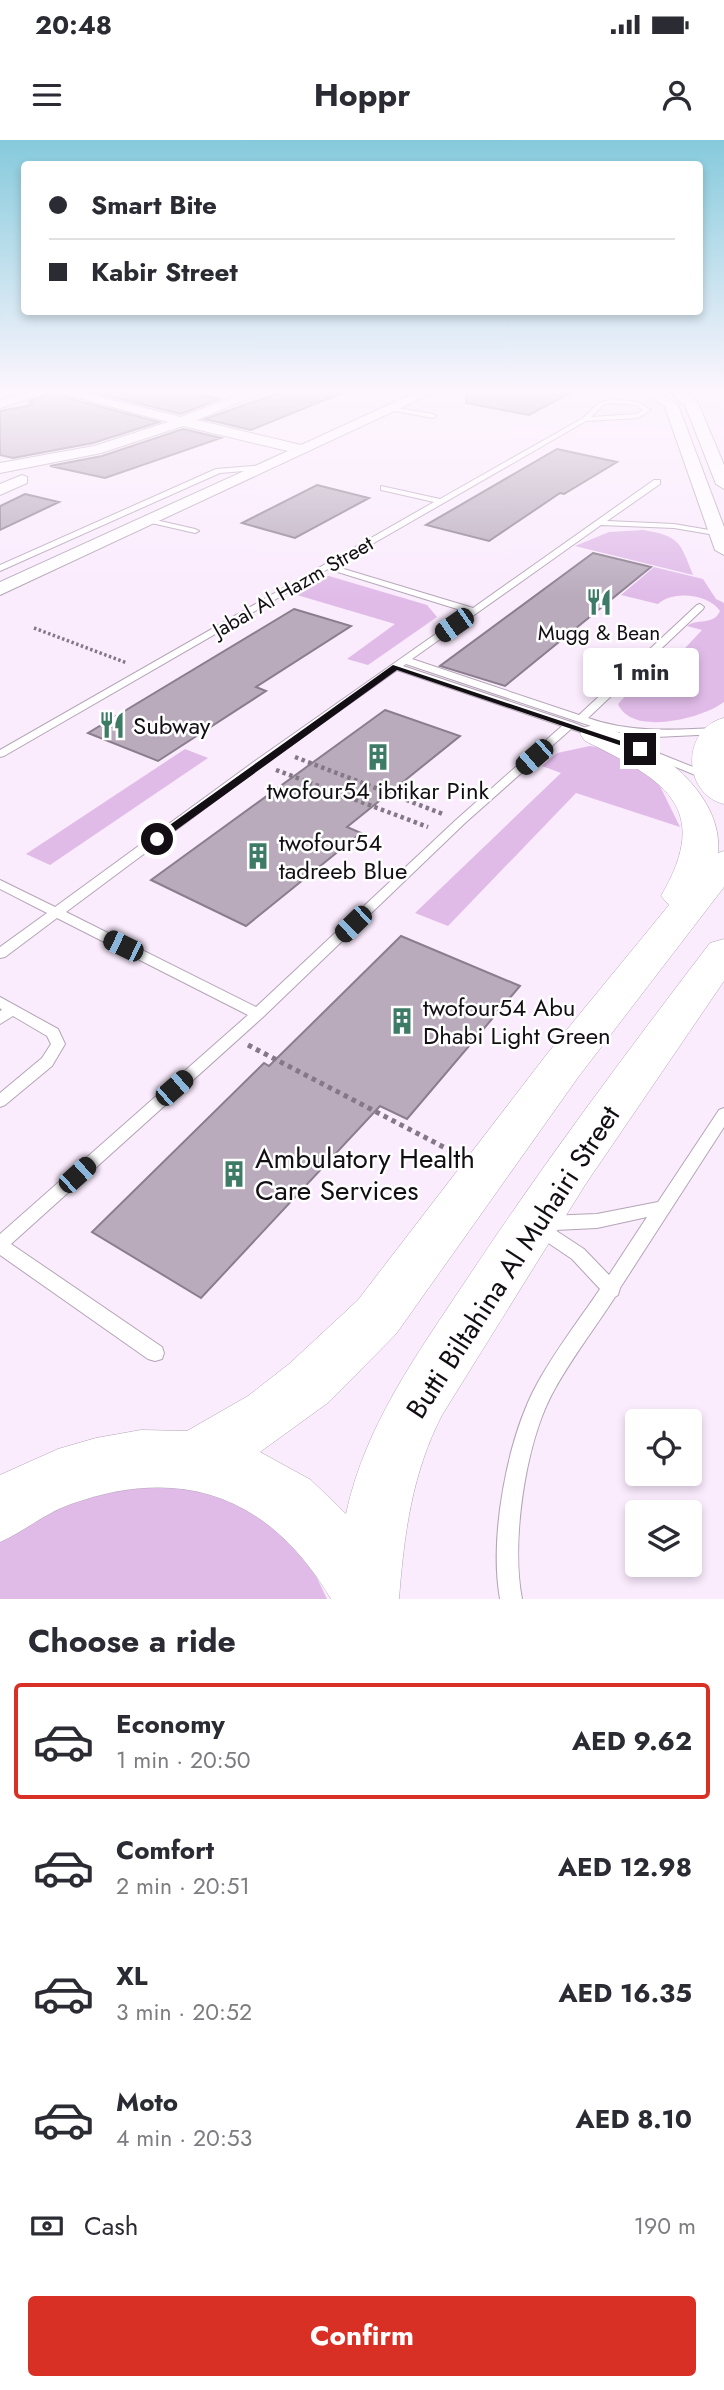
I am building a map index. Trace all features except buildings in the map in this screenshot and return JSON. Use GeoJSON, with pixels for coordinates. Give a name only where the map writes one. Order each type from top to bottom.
{"type":"FeatureCollection","features":[{"type":"Feature","properties":{"kind":"street"},"geometry":{"type":"LineString","coordinates":[[0,468],[42,460]]}},
{"type":"Feature","properties":{"kind":"street"},"geometry":{"type":"LineString","coordinates":[[0,488],[71,460]]}},
{"type":"Feature","properties":{"kind":"street"},"geometry":{"type":"LineString","coordinates":[[0,589],[280,460]]}},
{"type":"Feature","properties":{"kind":"street"},"geometry":{"type":"LineString","coordinates":[[687,460],[704,519],[718,534],[724,550]]}},
{"type":"Feature","properties":{"kind":"street"},"geometry":{"type":"LineString","coordinates":[[714,460],[724,484]]}},
{"type":"Feature","properties":{"kind":"street"},"geometry":{"type":"LineString","coordinates":[[0,468],[26,471],[23,480]]}},
{"type":"Feature","properties":{"kind":"street"},"geometry":{"type":"LineString","coordinates":[[582,726],[641,756],[668,775],[688,798],[699,822],[702,834],[699,862],[676,905],[664,937]]}},
{"type":"Feature","properties":{"kind":"street"},"geometry":{"type":"LineString","coordinates":[[718,786],[706,761],[706,750],[721,729]]}},
{"type":"Feature","properties":{"kind":"street"},"geometry":{"type":"LineString","coordinates":[[193,1461],[268,1415],[345,1351],[377,1317],[563,1065],[724,862]]}},
{"type":"Feature","properties":{"kind":"street","name":"Butti Biltahina Al Muhairi Street"},"geometry":{"type":"LineString","coordinates":[[367,1599],[373,1529],[394,1453],[422,1397],[531,1223],[724,953]]}},
{"type":"Feature","properties":{"kind":"street"},"geometry":{"type":"LineString","coordinates":[[1,1509],[80,1472],[118,1462],[156,1458],[193,1461],[229,1469],[263,1484],[294,1504],[323,1530],[347,1562],[367,1599]]}},
{"type":"Feature","properties":{"kind":"lane","name":"Jabal Al Hazm Street"},"geometry":{"type":"LineString","coordinates":[[0,754],[515,460]]}},
{"type":"Feature","properties":{"kind":"lane"},"geometry":{"type":"LineString","coordinates":[[0,568],[219,471],[265,467]]}},
{"type":"Feature","properties":{"kind":"lane"},"geometry":{"type":"LineString","coordinates":[[0,954],[278,750],[657,482]]}},
{"type":"Feature","properties":{"kind":"lane"},"geometry":{"type":"LineString","coordinates":[[384,488],[443,502]]}},
{"type":"Feature","properties":{"kind":"lane"},"geometry":{"type":"LineString","coordinates":[[604,520],[704,519]]}},
{"type":"Feature","properties":{"kind":"lane"},"geometry":{"type":"LineString","coordinates":[[150,520],[195,531]]}},
{"type":"Feature","properties":{"kind":"lane"},"geometry":{"type":"LineString","coordinates":[[604,520],[674,526],[718,534]]}},
{"type":"Feature","properties":{"kind":"lane"},"geometry":{"type":"LineString","coordinates":[[329,567],[474,611]]}},
{"type":"Feature","properties":{"kind":"lane"},"geometry":{"type":"LineString","coordinates":[[155,1353],[0,1245],[258,1014],[461,821],[582,726],[700,607]]}},
{"type":"Feature","properties":{"kind":"lane"},"geometry":{"type":"LineString","coordinates":[[401,663],[582,726],[718,786]]}},
{"type":"Feature","properties":{"kind":"lane"},"geometry":{"type":"LineString","coordinates":[[582,726],[638,733],[721,729]]}},
{"type":"Feature","properties":{"kind":"lane"},"geometry":{"type":"LineString","coordinates":[[0,884],[258,1014]]}},
{"type":"Feature","properties":{"kind":"lane"},"geometry":{"type":"LineString","coordinates":[[0,1101],[47,1062],[58,1044],[53,1033],[4,1010]]}},
{"type":"Feature","properties":{"kind":"lane"},"geometry":{"type":"LineString","coordinates":[[511,1599],[508,1517],[514,1471],[527,1428],[544,1390],[612,1290],[724,1114]]}},
{"type":"Feature","properties":{"kind":"lane"},"geometry":{"type":"LineString","coordinates":[[531,1223],[597,1222],[665,1207]]}},
{"type":"Feature","properties":{"kind":"lane"},"geometry":{"type":"LineString","coordinates":[[531,1223],[578,1254],[612,1290]]}},
{"type":"Feature","properties":{"kind":"path"},"geometry":{"type":"LineString","coordinates":[[34,628],[147,671]]}},
{"type":"Feature","properties":{"kind":"path"},"geometry":{"type":"LineString","coordinates":[[278,750],[461,821]]}},
{"type":"Feature","properties":{"kind":"path"},"geometry":{"type":"LineString","coordinates":[[259,764],[447,835]]}},
{"type":"Feature","properties":{"kind":"path"},"geometry":{"type":"LineString","coordinates":[[232,1037],[486,1170]]}},
{"type":"Feature","properties":{"kind":"shaded area"},"geometry":{"type":"Polygon","coordinates":[[[643,530],[665,535],[677,542],[693,575],[575,546],[609,532],[643,530]]]}},
{"type":"Feature","properties":{"kind":"shaded area"},"geometry":{"type":"Polygon","coordinates":[[[654,567],[703,579],[716,599],[724,603],[724,702],[701,714],[652,722],[638,720],[626,714],[618,704],[631,690],[643,693],[702,630],[687,626],[714,619],[720,611],[708,601],[691,596],[672,597],[658,604],[621,595],[654,567]]]}},
{"type":"Feature","properties":{"kind":"shaded area"},"geometry":{"type":"Polygon","coordinates":[[[329,576],[427,605],[437,617],[368,665],[347,659],[395,624],[287,592],[310,579],[329,576]]]}},
{"type":"Feature","properties":{"kind":"shaded area"},"geometry":{"type":"Polygon","coordinates":[[[590,746],[608,749],[658,782],[680,827],[576,793],[448,926],[415,913],[561,773],[542,766],[557,753],[590,746]]]}},
{"type":"Feature","properties":{"kind":"shaded area"},"geometry":{"type":"Polygon","coordinates":[[[185,749],[208,758],[50,865],[26,854],[185,749]]]}},
{"type":"Feature","properties":{"kind":"shaded area"},"geometry":{"type":"Polygon","coordinates":[[[93,1483],[214,1487],[267,1516],[309,1561],[327,1599],[0,1599],[0,1533],[93,1483]]]}},
{"type":"Feature","properties":{"kind":"place","name":"Mugg & Bean"},"geometry":{"type":"Point","coordinates":[599,602]}},
{"type":"Feature","properties":{"kind":"place","name":"Subway"},"geometry":{"type":"Point","coordinates":[112,725]}},
{"type":"Feature","properties":{"kind":"place","name":"twofour54 ibtikar Pink"},"geometry":{"type":"Point","coordinates":[378,757]}},
{"type":"Feature","properties":{"kind":"place","name":"twofour54 tadreeb Blue"},"geometry":{"type":"Point","coordinates":[258,856]}},
{"type":"Feature","properties":{"kind":"place","name":"twofour54 Abu Dhabi Light Green"},"geometry":{"type":"Point","coordinates":[402,1021]}},
{"type":"Feature","properties":{"kind":"place","name":"Ambulatory Health Care Services"},"geometry":{"type":"Point","coordinates":[234,1174]}},
{"type":"Feature","properties":{"kind":"route"},"geometry":{"type":"LineString","coordinates":[[157,839],[396,667],[640,749]]}}]}
